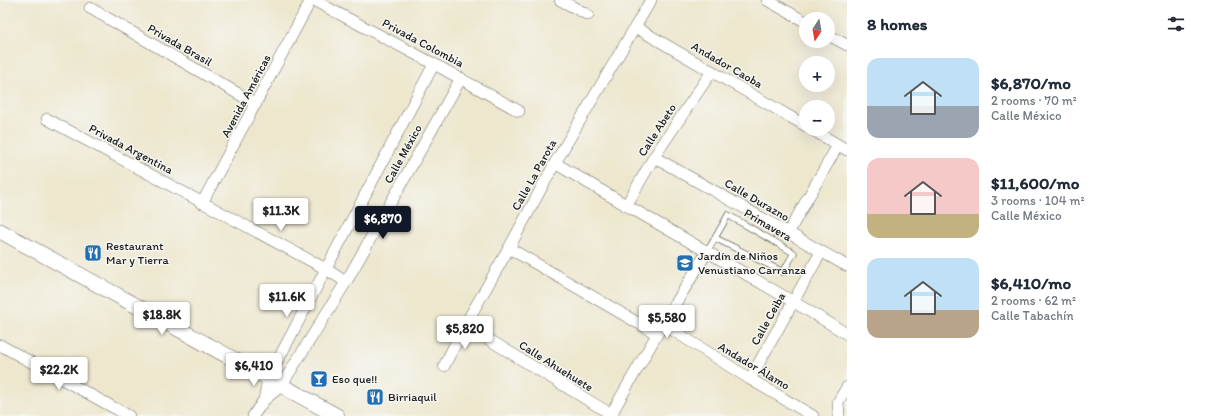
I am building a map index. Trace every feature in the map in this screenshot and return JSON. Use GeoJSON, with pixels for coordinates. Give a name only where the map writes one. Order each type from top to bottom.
{"type":"FeatureCollection","features":[{"type":"Feature","properties":{"kind":"street","name":"Privada Colombia"},"geometry":{"type":"LineString","coordinates":[[312,0],[461,78],[519,111]]}},
{"type":"Feature","properties":{"kind":"street","name":"Avenida Américas"},"geometry":{"type":"LineString","coordinates":[[202,203],[312,0]]}},
{"type":"Feature","properties":{"kind":"street"},"geometry":{"type":"LineString","coordinates":[[560,0],[588,15]]}},
{"type":"Feature","properties":{"kind":"street","name":"Calle La Parota"},"geometry":{"type":"LineString","coordinates":[[444,366],[465,325],[510,248],[556,163],[652,0]]}},
{"type":"Feature","properties":{"kind":"street"},"geometry":{"type":"LineString","coordinates":[[769,1],[799,18]]}},
{"type":"Feature","properties":{"kind":"street","name":"Privada Brasil"},"geometry":{"type":"LineString","coordinates":[[90,8],[256,104]]}},
{"type":"Feature","properties":{"kind":"street","name":"Andador Caoba"},"geometry":{"type":"LineString","coordinates":[[635,27],[799,122]]}},
{"type":"Feature","properties":{"kind":"street"},"geometry":{"type":"LineString","coordinates":[[835,39],[847,45]]}},
{"type":"Feature","properties":{"kind":"street","name":"Calle México"},"geometry":{"type":"LineString","coordinates":[[264,400],[268,379],[434,64]]}},
{"type":"Feature","properties":{"kind":"street","name":"Calle Abeto"},"geometry":{"type":"LineString","coordinates":[[626,206],[654,157],[712,71]]}},
{"type":"Feature","properties":{"kind":"street","name":"Calle México"},"geometry":{"type":"LineString","coordinates":[[264,400],[281,386],[346,282],[461,78]]}},
{"type":"Feature","properties":{"kind":"street","name":"Privada Argentina"},"geometry":{"type":"LineString","coordinates":[[47,119],[326,269],[346,282]]}},
{"type":"Feature","properties":{"kind":"street"},"geometry":{"type":"LineString","coordinates":[[788,233],[843,148],[823,136]]}},
{"type":"Feature","properties":{"kind":"street","name":"Calle Durazno"},"geometry":{"type":"LineString","coordinates":[[654,157],[847,266]]}},
{"type":"Feature","properties":{"kind":"street"},"geometry":{"type":"LineString","coordinates":[[556,163],[626,206],[793,301],[847,334]]}},
{"type":"Feature","properties":{"kind":"street"},"geometry":{"type":"LineString","coordinates":[[0,231],[337,416]]}},
{"type":"Feature","properties":{"kind":"street","name":"Andador Álamo"},"geometry":{"type":"LineString","coordinates":[[510,248],[660,329],[813,416]]}},
{"type":"Feature","properties":{"kind":"street"},"geometry":{"type":"LineString","coordinates":[[612,416],[660,329],[706,252]]}},
{"type":"Feature","properties":{"kind":"street","name":"Calle Ceiba"},"geometry":{"type":"LineString","coordinates":[[750,379],[822,252]]}},
{"type":"Feature","properties":{"kind":"street","name":"Calle Ahuehuete"},"geometry":{"type":"LineString","coordinates":[[465,325],[612,416]]}},
{"type":"Feature","properties":{"kind":"street"},"geometry":{"type":"LineString","coordinates":[[0,345],[129,416]]}},
{"type":"Feature","properties":{"kind":"street"},"geometry":{"type":"LineString","coordinates":[[839,416],[847,387]]}},
{"type":"Feature","properties":{"kind":"street"},"geometry":{"type":"LineString","coordinates":[[253,416],[264,400]]}},
{"type":"Feature","properties":{"kind":"lane","name":"Primavera"},"geometry":{"type":"LineString","coordinates":[[728,215],[794,253],[783,272],[715,238],[728,215]]}},
{"type":"Feature","properties":{"kind":"lane"},"geometry":{"type":"LineString","coordinates":[[706,252],[715,238]]}},
{"type":"Feature","properties":{"kind":"place","name":"Restaurant Mar y Tierra"},"geometry":{"type":"Point","coordinates":[93,253]}},
{"type":"Feature","properties":{"kind":"place","name":"Jardín de Niños Venustiano Carranza"},"geometry":{"type":"Point","coordinates":[685,263]}},
{"type":"Feature","properties":{"kind":"place","name":"Eso que!!"},"geometry":{"type":"Point","coordinates":[319,379]}},
{"type":"Feature","properties":{"kind":"place","name":"Birriaquil"},"geometry":{"type":"Point","coordinates":[375,397]}}]}
